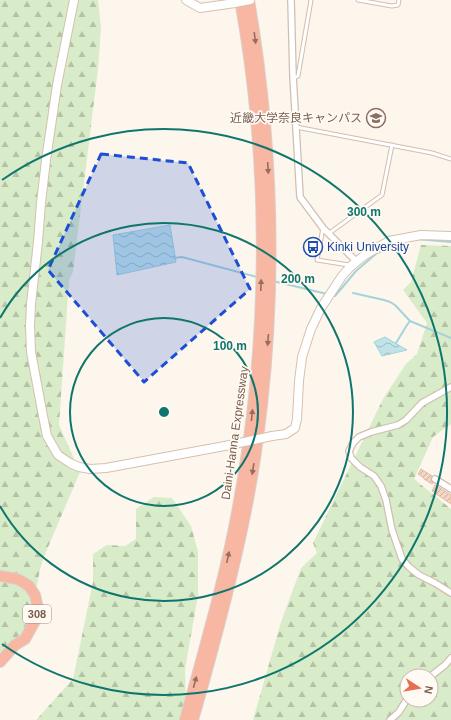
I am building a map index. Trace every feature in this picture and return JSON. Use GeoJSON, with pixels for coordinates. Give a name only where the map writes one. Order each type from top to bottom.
{"type":"FeatureCollection","features":[{"type":"Feature","properties":{"kind":"highway","name":"Daini-Hanna Expressway"},"geometry":{"type":"LineString","coordinates":[[194,720],[225,606],[247,509],[266,371],[270,288],[270,197],[262,89],[249,0]]}},
{"type":"Feature","properties":{"kind":"highway","name":"Daini-Hanna Expressway"},"geometry":{"type":"LineString","coordinates":[[184,720],[217,604],[228,557],[246,462],[257,370],[262,287],[261,198],[253,87],[245,30],[238,1]]}},
{"type":"Feature","properties":{"kind":"highway","name":"308"},"geometry":{"type":"LineString","coordinates":[[0,576],[17,579],[28,586],[35,595],[38,608],[36,619],[25,639],[15,646],[0,662]]}},
{"type":"Feature","properties":{"kind":"street"},"geometry":{"type":"LineString","coordinates":[[74,0],[57,85],[46,160],[30,326],[31,352],[47,436],[58,455],[79,467],[90,469],[114,466],[286,434],[295,428],[302,357],[311,329],[321,308],[342,276],[353,264],[388,241],[421,235],[451,236]]}},
{"type":"Feature","properties":{"kind":"street"},"geometry":{"type":"LineString","coordinates":[[186,0],[200,8],[249,0]]}},
{"type":"Feature","properties":{"kind":"street"},"geometry":{"type":"LineString","coordinates":[[290,0],[300,197],[353,264]]}},
{"type":"Feature","properties":{"kind":"street"},"geometry":{"type":"LineString","coordinates":[[451,386],[422,403],[406,420],[359,437],[353,443],[349,451],[351,458],[360,467],[374,476],[381,486],[386,500],[392,530],[402,559],[418,575],[451,592]]}},
{"type":"Feature","properties":{"kind":"street"},"geometry":{"type":"LineString","coordinates":[[435,479],[451,489]]}},
{"type":"Feature","properties":{"kind":"street"},"geometry":{"type":"LineString","coordinates":[[439,670],[451,658]]}},
{"type":"Feature","properties":{"kind":"street"},"geometry":{"type":"LineString","coordinates":[[390,720],[401,708]]}},
{"type":"Feature","properties":{"kind":"lane"},"geometry":{"type":"LineString","coordinates":[[293,78],[298,76],[311,0]]}},
{"type":"Feature","properties":{"kind":"lane"},"geometry":{"type":"LineString","coordinates":[[358,0],[392,6],[398,5],[399,0]]}},
{"type":"Feature","properties":{"kind":"lane"},"geometry":{"type":"LineString","coordinates":[[296,127],[432,153],[451,159]]}},
{"type":"Feature","properties":{"kind":"lane"},"geometry":{"type":"LineString","coordinates":[[328,234],[382,194],[392,145]]}},
{"type":"Feature","properties":{"kind":"lane"},"geometry":{"type":"LineString","coordinates":[[323,228],[317,260],[353,264]]}},
{"type":"Feature","properties":{"kind":"highlighted area"},"geometry":{"type":"Polygon","coordinates":[[[101,154],[188,163],[250,289],[144,382],[48,270],[101,154]]]}},
{"type":"Feature","properties":{"kind":"green space"},"geometry":{"type":"Polygon","coordinates":[[[0,0],[98,0],[101,27],[98,69],[73,272],[69,280],[59,425],[80,472],[43,559],[30,621],[0,667],[0,0]]]}},
{"type":"Feature","properties":{"kind":"green space"},"geometry":{"type":"Polygon","coordinates":[[[421,245],[451,246],[451,424],[433,437],[414,479],[451,509],[451,720],[253,720],[281,622],[301,568],[317,553],[313,543],[383,399],[406,364],[417,354],[427,323],[403,290],[411,282],[421,245]]]}},
{"type":"Feature","properties":{"kind":"green space"},"geometry":{"type":"Polygon","coordinates":[[[154,497],[172,498],[191,526],[198,552],[198,595],[185,669],[186,709],[183,720],[36,720],[73,679],[93,582],[93,554],[107,545],[125,546],[136,539],[136,509],[154,497]]]}},
{"type":"Feature","properties":{"kind":"water"},"geometry":{"type":"Polygon","coordinates":[[[170,225],[176,262],[117,275],[113,235],[170,225]]]}},
{"type":"Feature","properties":{"kind":"water"},"geometry":{"type":"Polygon","coordinates":[[[385,337],[407,350],[382,356],[374,342],[385,337]]]}},
{"type":"Feature","properties":{"kind":"building"},"geometry":{"type":"Polygon","coordinates":[[[421,469],[432,476],[432,484],[418,474],[421,469]]]}},
{"type":"Feature","properties":{"kind":"building"},"geometry":{"type":"Polygon","coordinates":[[[435,485],[451,495],[451,504],[432,491],[435,485]]]}},
{"type":"Feature","properties":{"kind":"waterway"},"geometry":{"type":"LineString","coordinates":[[417,239],[451,242]]}},
{"type":"Feature","properties":{"kind":"waterway"},"geometry":{"type":"LineString","coordinates":[[333,295],[335,296],[356,271],[377,253],[409,241]]}},
{"type":"Feature","properties":{"kind":"waterway"},"geometry":{"type":"LineString","coordinates":[[174,258],[182,257],[257,277]]}},
{"type":"Feature","properties":{"kind":"waterway"},"geometry":{"type":"LineString","coordinates":[[273,281],[327,294]]}},
{"type":"Feature","properties":{"kind":"waterway"},"geometry":{"type":"LineString","coordinates":[[353,293],[390,302],[395,305],[410,321],[451,338]]}},
{"type":"Feature","properties":{"kind":"waterway"},"geometry":{"type":"LineString","coordinates":[[396,343],[410,321]]}},
{"type":"Feature","properties":{"kind":"place","name":"近畿大学奈良キャンパス"},"geometry":{"type":"Point","coordinates":[376,118]}},
{"type":"Feature","properties":{"kind":"place","name":"Kinki University"},"geometry":{"type":"Point","coordinates":[313,247]}}]}
